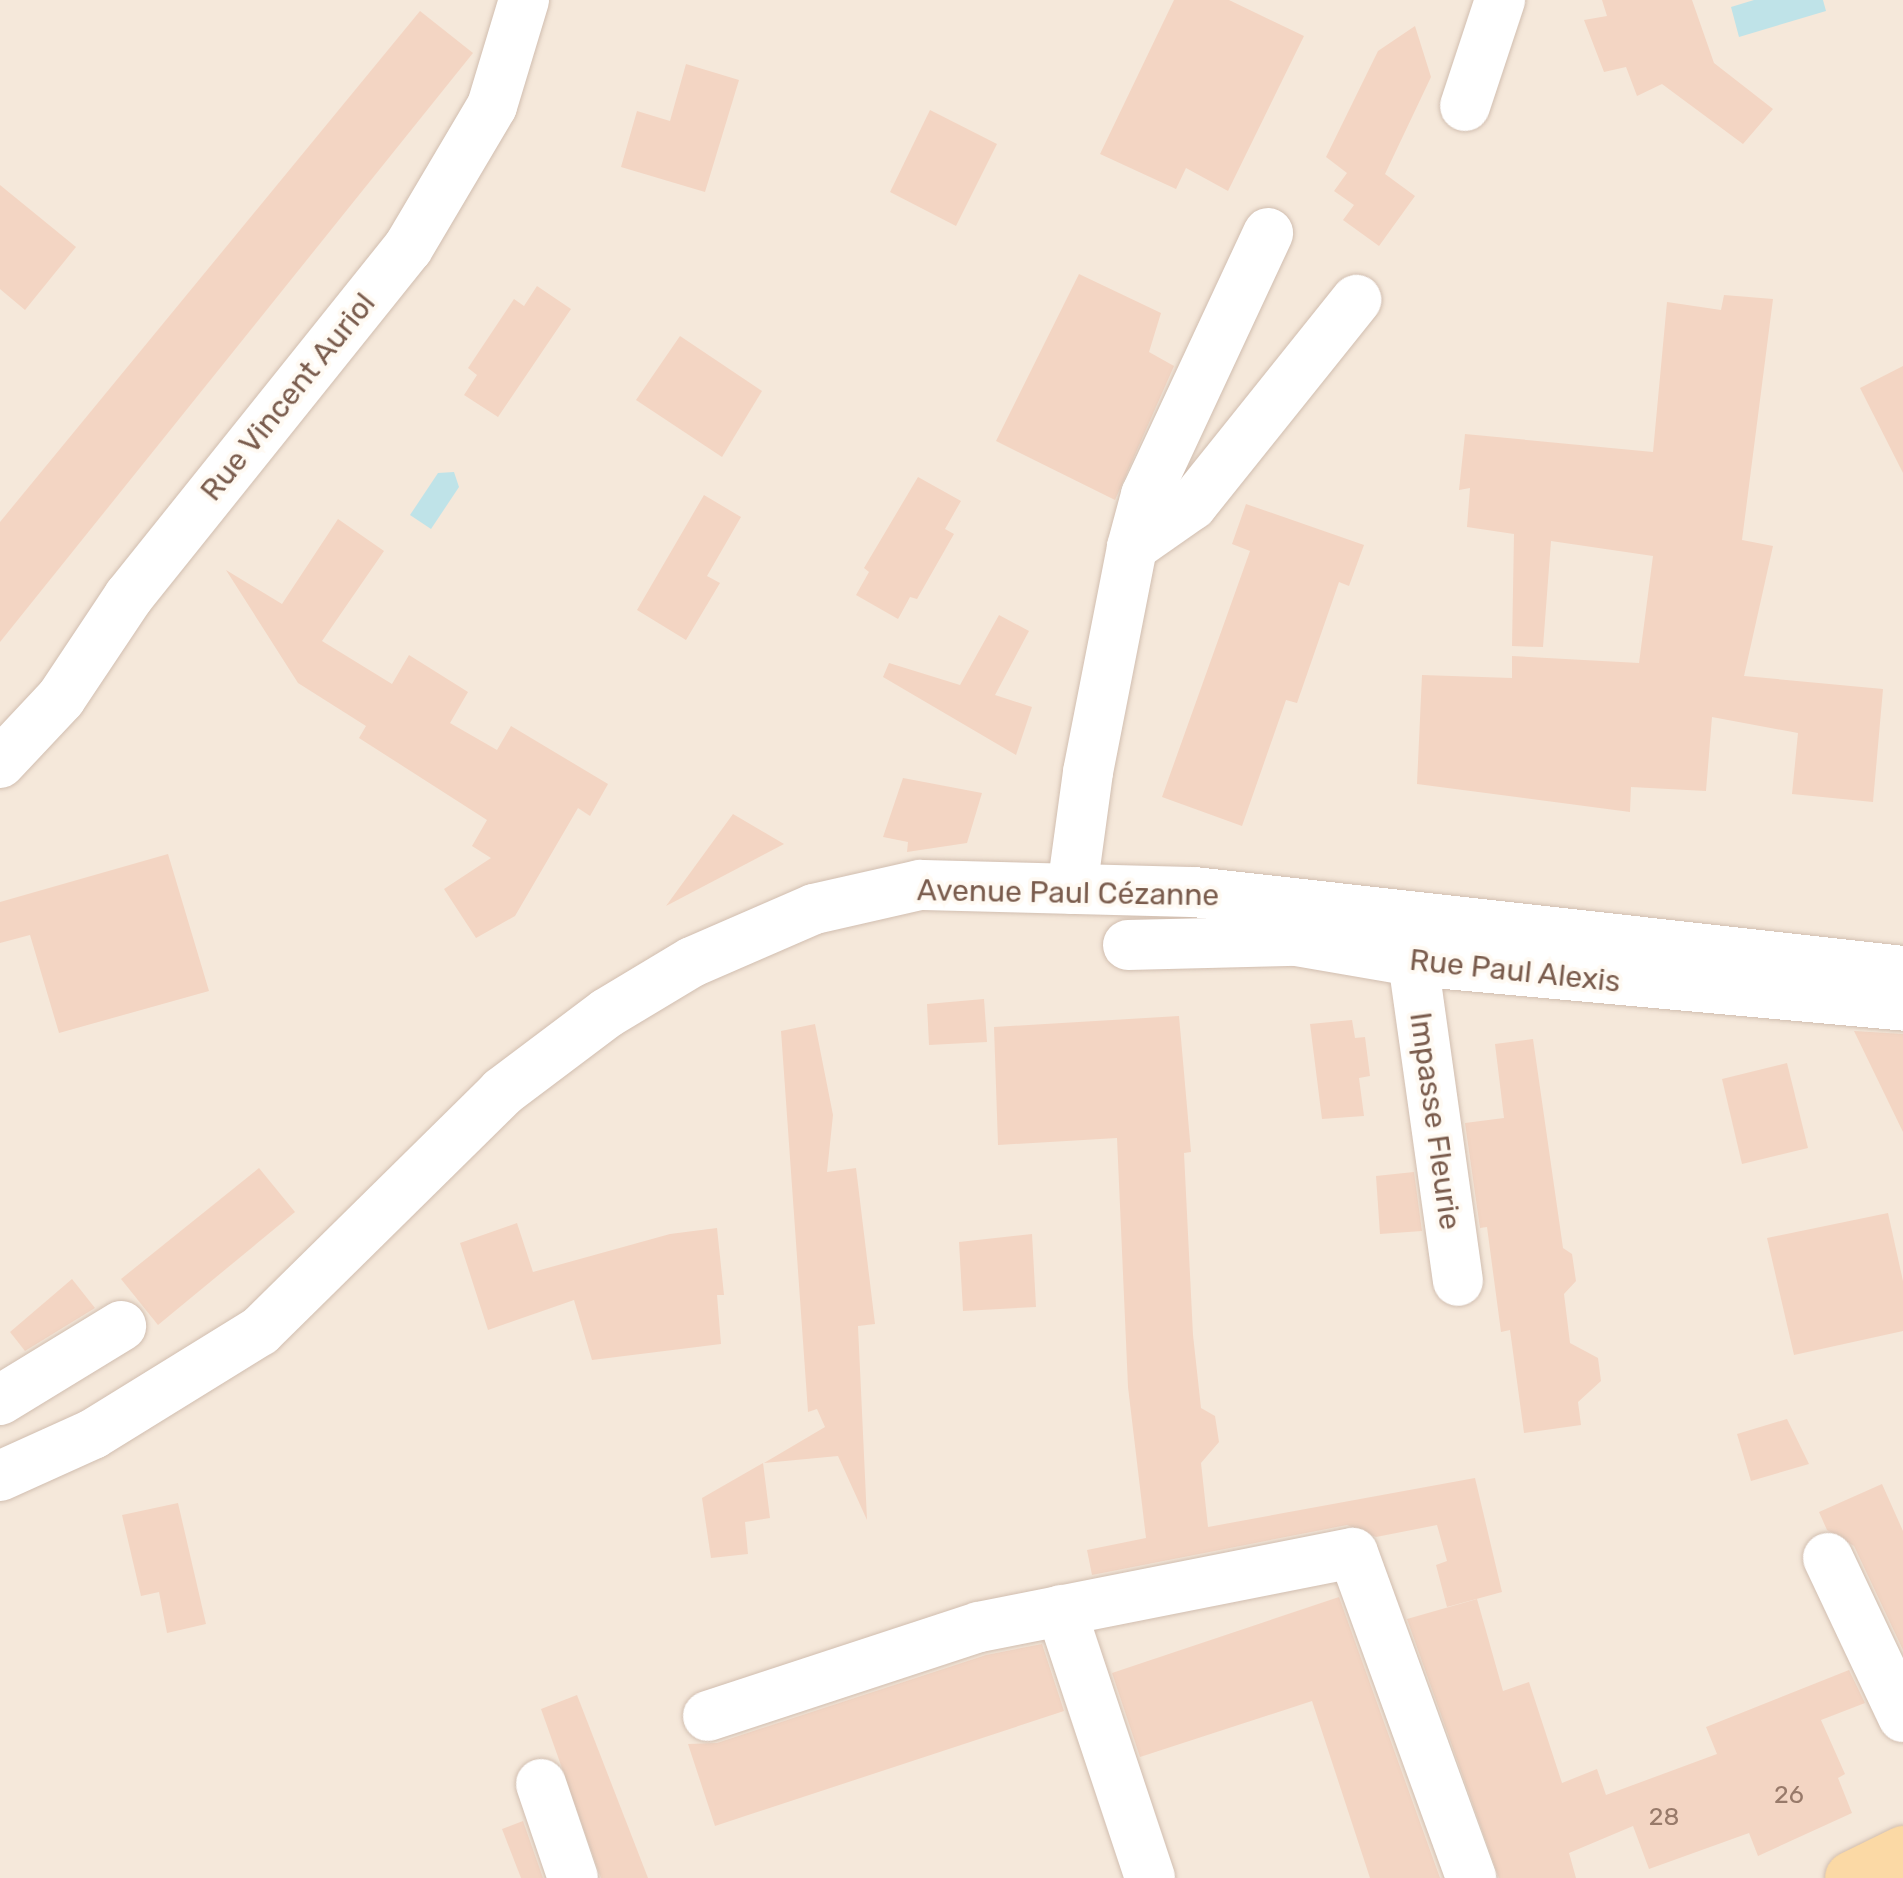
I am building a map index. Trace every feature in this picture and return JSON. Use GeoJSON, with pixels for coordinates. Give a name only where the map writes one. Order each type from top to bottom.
{"type":"FeatureCollection","features":[{"type":"Feature","properties":{"kind":"main road"},"geometry":{"type":"LineString","coordinates":[[1852,1878],[1903,1854]]}},
{"type":"Feature","properties":{"kind":"street"},"geometry":{"type":"LineString","coordinates":[[1465,106],[1500,0]]}},
{"type":"Feature","properties":{"kind":"street","name":"Rue Vincent Auriol"},"geometry":{"type":"LineString","coordinates":[[0,763],[60,698],[129,596],[408,248],[492,106],[523,4]]}},
{"type":"Feature","properties":{"kind":"street"},"geometry":{"type":"LineString","coordinates":[[1072,889],[1088,772],[1132,547],[1146,495],[1268,233]]}},
{"type":"Feature","properties":{"kind":"street"},"geometry":{"type":"LineString","coordinates":[[1132,547],[1192,505],[1356,300]]}},
{"type":"Feature","properties":{"kind":"street","name":"Avenue Paul Cézanne"},"geometry":{"type":"LineString","coordinates":[[0,1476],[93,1434],[260,1331],[502,1092],[607,1013],[692,962],[814,908],[920,885],[1194,892],[1903,972]]}},
{"type":"Feature","properties":{"kind":"street","name":"Rue Paul Alexis"},"geometry":{"type":"LineString","coordinates":[[1128,945],[1297,940],[1413,961],[1903,1006]]}},
{"type":"Feature","properties":{"kind":"street","name":"Impasse Fleurie"},"geometry":{"type":"LineString","coordinates":[[1413,961],[1458,1281]]}},
{"type":"Feature","properties":{"kind":"street"},"geometry":{"type":"LineString","coordinates":[[0,1400],[121,1326]]}},
{"type":"Feature","properties":{"kind":"street"},"geometry":{"type":"LineString","coordinates":[[708,1716],[979,1626],[1352,1553],[1472,1878]]}},
{"type":"Feature","properties":{"kind":"street"},"geometry":{"type":"LineString","coordinates":[[1828,1558],[1903,1717]]}},
{"type":"Feature","properties":{"kind":"street"},"geometry":{"type":"LineString","coordinates":[[1061,1610],[1150,1878]]}},
{"type":"Feature","properties":{"kind":"street"},"geometry":{"type":"LineString","coordinates":[[542,1784],[574,1878]]}},
{"type":"Feature","properties":{"kind":"shaded area"},"geometry":{"type":"Polygon","coordinates":[[[0,0],[1903,0],[1903,1878],[0,1878],[0,0]]]}},
{"type":"Feature","properties":{"kind":"water"},"geometry":{"type":"Polygon","coordinates":[[[1754,0],[1823,0],[1826,11],[1739,37],[1731,7],[1754,0]]]}},
{"type":"Feature","properties":{"kind":"water"},"geometry":{"type":"Polygon","coordinates":[[[454,472],[459,487],[431,529],[410,515],[438,473],[454,472]]]}},
{"type":"Feature","properties":{"kind":"building"},"geometry":{"type":"Polygon","coordinates":[[[1174,0],[1229,0],[1304,36],[1228,191],[1186,168],[1176,189],[1100,154],[1174,0]]]}},
{"type":"Feature","properties":{"kind":"building"},"geometry":{"type":"Polygon","coordinates":[[[1602,0],[1692,0],[1714,63],[1773,109],[1743,144],[1662,84],[1637,96],[1626,67],[1604,72],[1584,20],[1607,16],[1602,0]]]}},
{"type":"Feature","properties":{"kind":"building"},"geometry":{"type":"Polygon","coordinates":[[[420,11],[473,53],[0,642],[0,522],[420,11]]]}},
{"type":"Feature","properties":{"kind":"building"},"geometry":{"type":"Polygon","coordinates":[[[1415,26],[1431,77],[1385,174],[1415,196],[1379,246],[1343,220],[1354,205],[1334,191],[1347,173],[1326,157],[1378,51],[1415,26]]]}},
{"type":"Feature","properties":{"kind":"building"},"geometry":{"type":"Polygon","coordinates":[[[686,64],[739,80],[705,192],[621,167],[637,111],[670,121],[686,64]]]}},
{"type":"Feature","properties":{"kind":"building"},"geometry":{"type":"Polygon","coordinates":[[[930,110],[997,144],[956,226],[890,192],[930,110]]]}},
{"type":"Feature","properties":{"kind":"building"},"geometry":{"type":"Polygon","coordinates":[[[0,185],[76,247],[25,310],[0,289],[0,185]]]}},
{"type":"Feature","properties":{"kind":"building"},"geometry":{"type":"Polygon","coordinates":[[[1079,274],[1161,313],[1149,352],[1174,366],[1115,500],[996,441],[1079,274]]]}},
{"type":"Feature","properties":{"kind":"building"},"geometry":{"type":"Polygon","coordinates":[[[537,286],[571,309],[498,417],[464,395],[477,375],[468,368],[514,299],[524,306],[537,286]]]}},
{"type":"Feature","properties":{"kind":"building"},"geometry":{"type":"Polygon","coordinates":[[[1724,295],[1773,299],[1742,540],[1773,546],[1744,676],[1883,689],[1873,802],[1792,794],[1798,733],[1712,717],[1706,791],[1631,787],[1630,812],[1417,784],[1422,675],[1512,678],[1512,656],[1639,663],[1653,556],[1551,541],[1543,647],[1512,646],[1514,534],[1467,527],[1470,488],[1459,490],[1465,434],[1653,452],[1667,302],[1721,310],[1724,295]]]}},
{"type":"Feature","properties":{"kind":"building"},"geometry":{"type":"Polygon","coordinates":[[[680,336],[762,391],[722,457],[636,400],[680,336]]]}},
{"type":"Feature","properties":{"kind":"building"},"geometry":{"type":"Polygon","coordinates":[[[1903,366],[1903,473],[1860,388],[1903,366]]]}},
{"type":"Feature","properties":{"kind":"building"},"geometry":{"type":"Polygon","coordinates":[[[918,477],[961,501],[945,529],[954,534],[917,599],[910,597],[898,619],[856,595],[869,572],[864,568],[918,477]]]}},
{"type":"Feature","properties":{"kind":"building"},"geometry":{"type":"Polygon","coordinates":[[[704,495],[741,517],[707,576],[720,583],[686,640],[637,610],[704,495]]]}},
{"type":"Feature","properties":{"kind":"building"},"geometry":{"type":"Polygon","coordinates":[[[1246,504],[1364,545],[1349,586],[1339,582],[1297,703],[1286,700],[1242,826],[1162,797],[1250,551],[1232,544],[1246,504]]]}},
{"type":"Feature","properties":{"kind":"building"},"geometry":{"type":"Polygon","coordinates":[[[338,519],[384,551],[322,641],[392,684],[409,655],[468,692],[450,723],[497,750],[511,726],[608,784],[590,816],[578,808],[515,916],[476,938],[444,889],[491,858],[472,846],[487,820],[359,738],[366,726],[298,683],[226,570],[282,604],[338,519]]]}},
{"type":"Feature","properties":{"kind":"building"},"geometry":{"type":"Polygon","coordinates":[[[999,615],[1029,631],[995,695],[1032,707],[1016,755],[883,677],[889,663],[960,685],[999,615]]]}},
{"type":"Feature","properties":{"kind":"building"},"geometry":{"type":"Polygon","coordinates":[[[903,778],[982,793],[967,843],[907,852],[908,842],[883,837],[903,778]]]}},
{"type":"Feature","properties":{"kind":"building"},"geometry":{"type":"Polygon","coordinates":[[[733,814],[784,844],[666,906],[733,814]]]}},
{"type":"Feature","properties":{"kind":"building"},"geometry":{"type":"Polygon","coordinates":[[[168,854],[209,991],[59,1033],[30,935],[0,943],[0,902],[168,854]]]}},
{"type":"Feature","properties":{"kind":"building"},"geometry":{"type":"Polygon","coordinates":[[[984,999],[987,1042],[929,1045],[927,1004],[984,999]]]}},
{"type":"Feature","properties":{"kind":"building"},"geometry":{"type":"Polygon","coordinates":[[[1179,1016],[1191,1152],[1184,1153],[1193,1335],[1201,1408],[1215,1416],[1219,1442],[1201,1463],[1208,1527],[1475,1478],[1502,1592],[1447,1607],[1436,1565],[1447,1561],[1437,1525],[1376,1537],[1347,1525],[1092,1575],[1087,1550],[1146,1538],[1128,1387],[1117,1138],[998,1145],[994,1027],[1179,1016]]]}},
{"type":"Feature","properties":{"kind":"building"},"geometry":{"type":"Polygon","coordinates":[[[1352,1020],[1355,1038],[1365,1037],[1370,1076],[1359,1078],[1364,1116],[1322,1119],[1310,1024],[1352,1020]]]}},
{"type":"Feature","properties":{"kind":"building"},"geometry":{"type":"Polygon","coordinates":[[[815,1024],[833,1115],[827,1172],[856,1168],[875,1324],[858,1326],[867,1520],[838,1456],[764,1463],[825,1427],[817,1409],[808,1412],[781,1031],[815,1024]]]}},
{"type":"Feature","properties":{"kind":"building"},"geometry":{"type":"Polygon","coordinates":[[[1854,1031],[1903,1034],[1903,1132],[1854,1031]]]}},
{"type":"Feature","properties":{"kind":"building"},"geometry":{"type":"Polygon","coordinates":[[[1533,1039],[1563,1248],[1572,1254],[1576,1281],[1564,1294],[1570,1343],[1598,1358],[1601,1381],[1578,1402],[1581,1425],[1524,1433],[1510,1330],[1501,1332],[1487,1227],[1480,1228],[1465,1123],[1504,1118],[1495,1044],[1533,1039]]]}},
{"type":"Feature","properties":{"kind":"building"},"geometry":{"type":"Polygon","coordinates":[[[1787,1063],[1808,1148],[1742,1164],[1722,1079],[1787,1063]]]}},
{"type":"Feature","properties":{"kind":"building"},"geometry":{"type":"Polygon","coordinates":[[[259,1168],[295,1212],[158,1325],[121,1279],[259,1168]]]}},
{"type":"Feature","properties":{"kind":"building"},"geometry":{"type":"Polygon","coordinates":[[[1414,1172],[1422,1231],[1380,1234],[1376,1176],[1414,1172]]]}},
{"type":"Feature","properties":{"kind":"building"},"geometry":{"type":"Polygon","coordinates":[[[1888,1213],[1903,1281],[1903,1331],[1794,1355],[1767,1238],[1888,1213]]]}},
{"type":"Feature","properties":{"kind":"building"},"geometry":{"type":"Polygon","coordinates":[[[517,1223],[533,1272],[670,1234],[717,1228],[724,1295],[717,1295],[721,1344],[592,1360],[574,1300],[488,1330],[460,1243],[517,1223]]]}},
{"type":"Feature","properties":{"kind":"building"},"geometry":{"type":"Polygon","coordinates":[[[1032,1234],[1036,1307],[963,1311],[959,1242],[1032,1234]]]}},
{"type":"Feature","properties":{"kind":"building"},"geometry":{"type":"Polygon","coordinates":[[[72,1279],[95,1308],[25,1351],[10,1332],[72,1279]]]}},
{"type":"Feature","properties":{"kind":"building"},"geometry":{"type":"Polygon","coordinates":[[[1787,1419],[1809,1464],[1751,1481],[1737,1434],[1787,1419]]]}},
{"type":"Feature","properties":{"kind":"building"},"geometry":{"type":"Polygon","coordinates":[[[763,1463],[770,1518],[745,1522],[748,1554],[711,1558],[702,1498],[763,1463]]]}},
{"type":"Feature","properties":{"kind":"building"},"geometry":{"type":"Polygon","coordinates":[[[1882,1484],[1903,1531],[1903,1650],[1854,1546],[1827,1530],[1819,1512],[1882,1484]]]}},
{"type":"Feature","properties":{"kind":"building"},"geometry":{"type":"Polygon","coordinates":[[[178,1503],[206,1624],[167,1633],[159,1592],[141,1596],[122,1515],[178,1503]]]}},
{"type":"Feature","properties":{"kind":"building"},"geometry":{"type":"Polygon","coordinates":[[[1339,1597],[1440,1878],[1370,1878],[1312,1701],[1140,1757],[1112,1673],[1339,1597]]]}},
{"type":"Feature","properties":{"kind":"building"},"geometry":{"type":"Polygon","coordinates":[[[1477,1599],[1503,1691],[1529,1682],[1562,1783],[1597,1769],[1606,1795],[1717,1754],[1706,1727],[1849,1670],[1865,1703],[1821,1720],[1845,1774],[1838,1778],[1852,1813],[1758,1856],[1749,1833],[1649,1869],[1633,1826],[1569,1853],[1576,1878],[1499,1878],[1407,1619],[1477,1599]]]}},
{"type":"Feature","properties":{"kind":"building"},"geometry":{"type":"Polygon","coordinates":[[[1042,1644],[1064,1711],[715,1826],[688,1744],[717,1743],[986,1655],[1042,1644]]]}},
{"type":"Feature","properties":{"kind":"building"},"geometry":{"type":"Polygon","coordinates":[[[577,1695],[648,1878],[601,1878],[541,1709],[577,1695]]]}},
{"type":"Feature","properties":{"kind":"building"},"geometry":{"type":"Polygon","coordinates":[[[523,1821],[543,1878],[521,1878],[502,1829],[523,1821]]]}}]}
